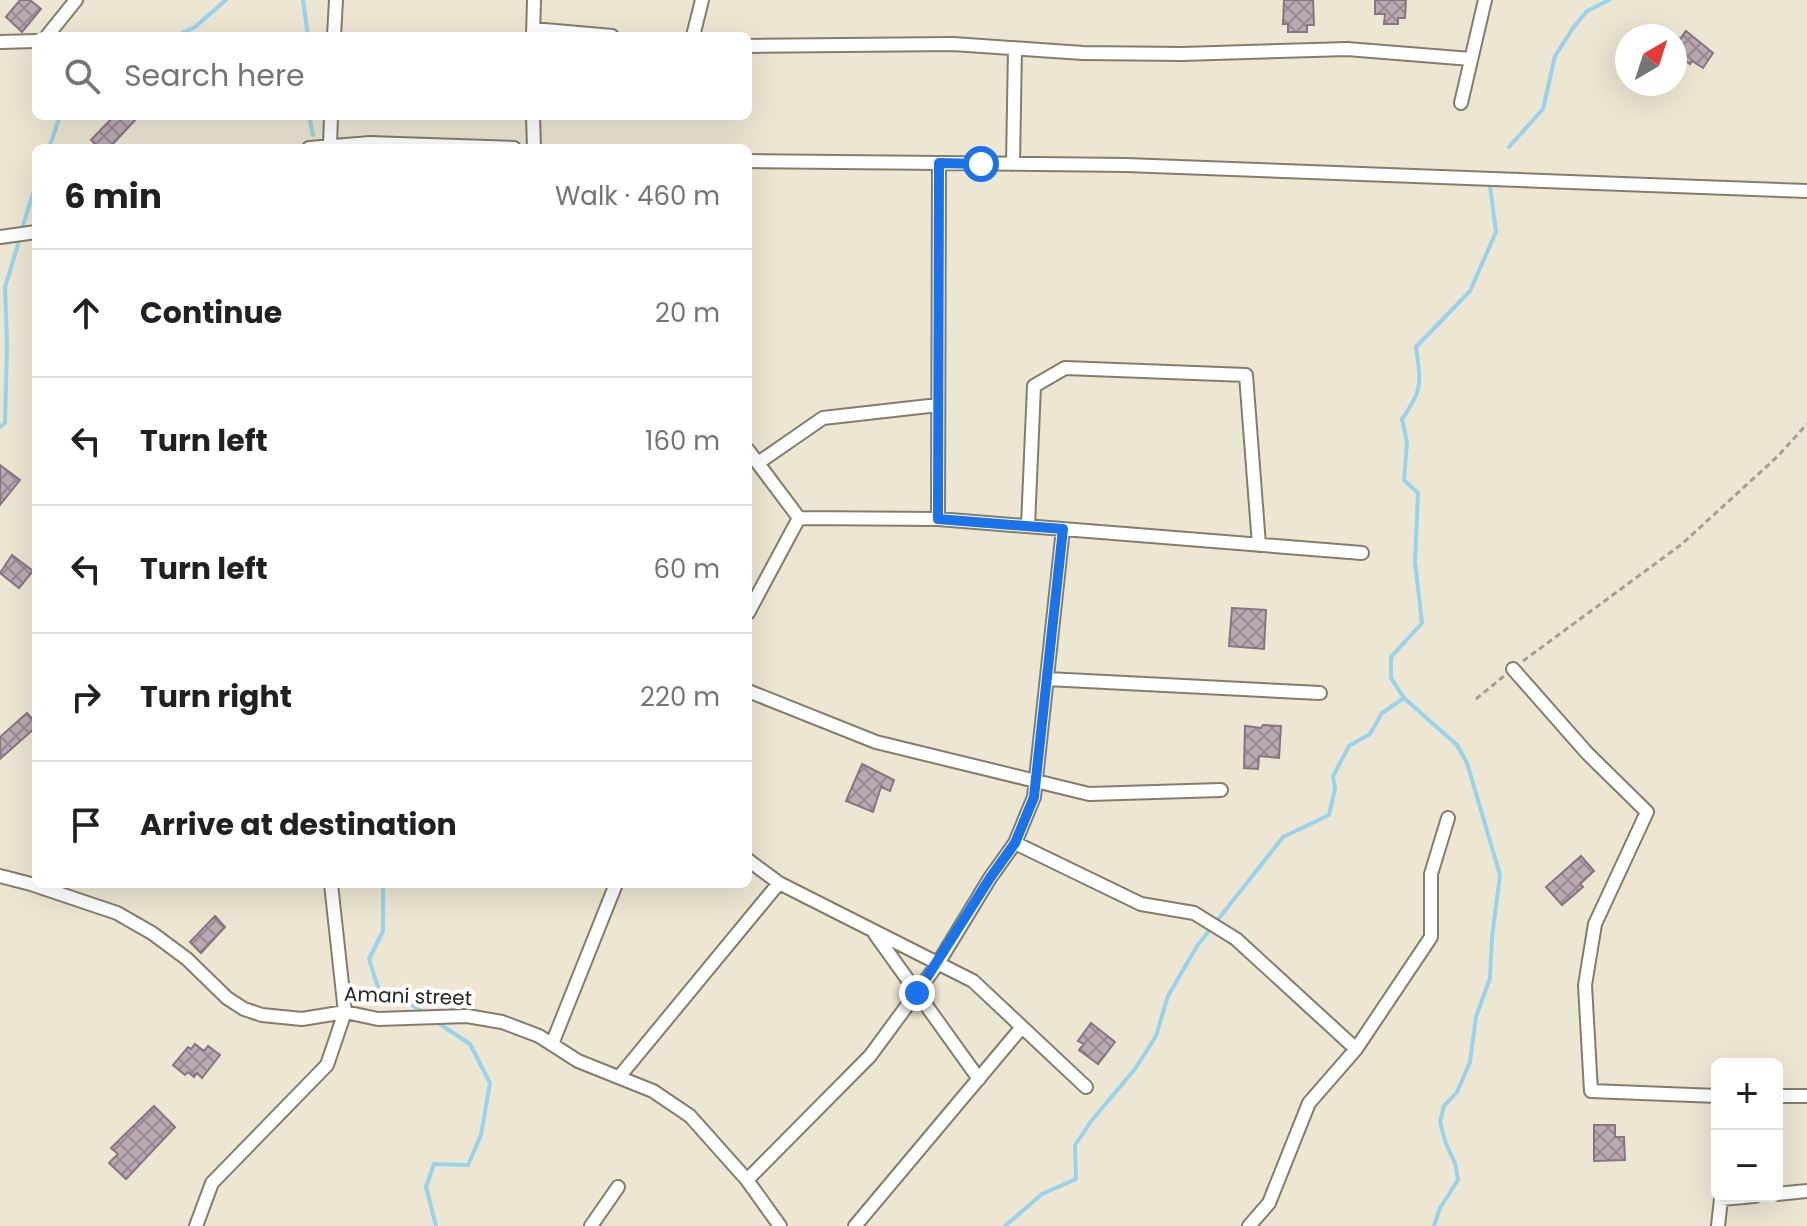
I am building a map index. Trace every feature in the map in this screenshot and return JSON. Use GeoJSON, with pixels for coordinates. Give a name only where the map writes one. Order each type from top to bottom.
{"type":"FeatureCollection","features":[{"type":"Feature","properties":{"kind":"street"},"geometry":{"type":"LineString","coordinates":[[50,32],[76,0]]}},
{"type":"Feature","properties":{"kind":"street"},"geometry":{"type":"LineString","coordinates":[[334,32],[336,0]]}},
{"type":"Feature","properties":{"kind":"street"},"geometry":{"type":"LineString","coordinates":[[533,32],[534,0]]}},
{"type":"Feature","properties":{"kind":"street"},"geometry":{"type":"LineString","coordinates":[[694,32],[702,0]]}},
{"type":"Feature","properties":{"kind":"street"},"geometry":{"type":"LineString","coordinates":[[1461,103],[1485,0]]}},
{"type":"Feature","properties":{"kind":"street"},"geometry":{"type":"LineString","coordinates":[[0,42],[32,41]]}},
{"type":"Feature","properties":{"kind":"street"},"geometry":{"type":"LineString","coordinates":[[752,46],[953,44],[1083,53],[1182,54],[1347,49],[1471,59]]}},
{"type":"Feature","properties":{"kind":"street"},"geometry":{"type":"LineString","coordinates":[[1013,164],[1015,48]]}},
{"type":"Feature","properties":{"kind":"street"},"geometry":{"type":"LineString","coordinates":[[330,144],[331,120]]}},
{"type":"Feature","properties":{"kind":"street"},"geometry":{"type":"LineString","coordinates":[[533,120],[534,144]]}},
{"type":"Feature","properties":{"kind":"street"},"geometry":{"type":"LineString","coordinates":[[370,144],[430,144]]}},
{"type":"Feature","properties":{"kind":"street"},"geometry":{"type":"LineString","coordinates":[[752,161],[1141,166],[1807,191]]}},
{"type":"Feature","properties":{"kind":"street"},"geometry":{"type":"LineString","coordinates":[[938,519],[939,163]]}},
{"type":"Feature","properties":{"kind":"street"},"geometry":{"type":"LineString","coordinates":[[0,237],[32,233]]}},
{"type":"Feature","properties":{"kind":"street"},"geometry":{"type":"LineString","coordinates":[[1028,526],[1034,386],[1065,368],[1246,375],[1259,545]]}},
{"type":"Feature","properties":{"kind":"street"},"geometry":{"type":"LineString","coordinates":[[758,463],[823,418],[938,405]]}},
{"type":"Feature","properties":{"kind":"street"},"geometry":{"type":"LineString","coordinates":[[752,455],[799,518]]}},
{"type":"Feature","properties":{"kind":"street"},"geometry":{"type":"LineString","coordinates":[[799,518],[938,519],[1362,553]]}},
{"type":"Feature","properties":{"kind":"street"},"geometry":{"type":"LineString","coordinates":[[752,606],[799,518]]}},
{"type":"Feature","properties":{"kind":"street"},"geometry":{"type":"LineString","coordinates":[[747,1180],[870,1056],[937,965],[1015,843],[1034,797],[1063,529]]}},
{"type":"Feature","properties":{"kind":"street"},"geometry":{"type":"LineString","coordinates":[[1513,669],[1587,753],[1647,812],[1595,924],[1585,985],[1591,1091],[1711,1096]]}},
{"type":"Feature","properties":{"kind":"street"},"geometry":{"type":"LineString","coordinates":[[1047,679],[1320,693]]}},
{"type":"Feature","properties":{"kind":"street"},"geometry":{"type":"LineString","coordinates":[[752,693],[876,742],[1089,794],[1221,790]]}},
{"type":"Feature","properties":{"kind":"street"},"geometry":{"type":"LineString","coordinates":[[1249,1226],[1269,1203],[1309,1103],[1356,1049],[1431,937],[1431,874],[1448,818]]}},
{"type":"Feature","properties":{"kind":"street"},"geometry":{"type":"LineString","coordinates":[[1015,843],[1141,904],[1194,913],[1236,939],[1356,1049]]}},
{"type":"Feature","properties":{"kind":"street"},"geometry":{"type":"LineString","coordinates":[[752,863],[779,883],[973,981],[1086,1087]]}},
{"type":"Feature","properties":{"kind":"street","name":"Amani street"},"geometry":{"type":"LineString","coordinates":[[0,876],[32,881]]}},
{"type":"Feature","properties":{"kind":"street"},"geometry":{"type":"LineString","coordinates":[[619,1077],[779,883]]}},
{"type":"Feature","properties":{"kind":"street","name":"Amani street"},"geometry":{"type":"LineString","coordinates":[[52,888],[136,923],[187,959],[227,998],[244,1009],[262,1015],[302,1019],[345,1012],[378,1019],[467,1016],[502,1022],[552,1044],[578,1061],[653,1091],[690,1116],[747,1180],[780,1226]]}},
{"type":"Feature","properties":{"kind":"street"},"geometry":{"type":"LineString","coordinates":[[196,1226],[212,1183],[327,1065],[345,1012],[331,888]]}},
{"type":"Feature","properties":{"kind":"street"},"geometry":{"type":"LineString","coordinates":[[552,1044],[614,888]]}},
{"type":"Feature","properties":{"kind":"street"},"geometry":{"type":"LineString","coordinates":[[873,932],[979,1079]]}},
{"type":"Feature","properties":{"kind":"street"},"geometry":{"type":"LineString","coordinates":[[855,1226],[1022,1027]]}},
{"type":"Feature","properties":{"kind":"street"},"geometry":{"type":"LineString","coordinates":[[1783,1096],[1807,1096]]}},
{"type":"Feature","properties":{"kind":"street"},"geometry":{"type":"LineString","coordinates":[[591,1226],[618,1187]]}},
{"type":"Feature","properties":{"kind":"street"},"geometry":{"type":"LineString","coordinates":[[1783,1193],[1807,1191]]}},
{"type":"Feature","properties":{"kind":"street"},"geometry":{"type":"LineString","coordinates":[[1718,1226],[1721,1202]]}},
{"type":"Feature","properties":{"kind":"path"},"geometry":{"type":"LineString","coordinates":[[1476,699],[1562,630],[1682,544],[1769,465],[1807,424]]}},
{"type":"Feature","properties":{"kind":"building"},"geometry":{"type":"Polygon","coordinates":[[[20,0],[30,0],[41,9],[22,32],[6,17],[20,0]]]}},
{"type":"Feature","properties":{"kind":"building"},"geometry":{"type":"Polygon","coordinates":[[[1284,0],[1313,0],[1314,25],[1307,25],[1307,32],[1288,32],[1288,24],[1283,24],[1284,0]]]}},
{"type":"Feature","properties":{"kind":"building"},"geometry":{"type":"Polygon","coordinates":[[[1375,0],[1406,0],[1405,18],[1398,18],[1398,24],[1384,24],[1385,14],[1375,14],[1375,0]]]}},
{"type":"Feature","properties":{"kind":"building"},"geometry":{"type":"Polygon","coordinates":[[[1687,32],[1713,53],[1703,68],[1692,61],[1690,64],[1687,62],[1687,32]]]}},
{"type":"Feature","properties":{"kind":"building"},"geometry":{"type":"Polygon","coordinates":[[[110,120],[135,120],[113,144],[95,144],[91,140],[110,120]]]}},
{"type":"Feature","properties":{"kind":"building"},"geometry":{"type":"Polygon","coordinates":[[[0,465],[20,480],[0,505],[0,465]]]}},
{"type":"Feature","properties":{"kind":"building"},"geometry":{"type":"Polygon","coordinates":[[[12,555],[32,570],[19,588],[0,573],[12,555]]]}},
{"type":"Feature","properties":{"kind":"building"},"geometry":{"type":"Polygon","coordinates":[[[1232,608],[1266,610],[1264,649],[1229,646],[1232,608]]]}},
{"type":"Feature","properties":{"kind":"building"},"geometry":{"type":"Polygon","coordinates":[[[27,713],[32,719],[32,731],[0,759],[0,737],[27,713]]]}},
{"type":"Feature","properties":{"kind":"building"},"geometry":{"type":"Polygon","coordinates":[[[1263,725],[1281,726],[1279,758],[1259,756],[1258,769],[1244,768],[1245,726],[1261,728],[1263,725]]]}},
{"type":"Feature","properties":{"kind":"building"},"geometry":{"type":"Polygon","coordinates":[[[862,764],[894,780],[890,791],[881,787],[873,812],[846,801],[862,764]]]}},
{"type":"Feature","properties":{"kind":"building"},"geometry":{"type":"Polygon","coordinates":[[[1581,856],[1594,871],[1580,884],[1583,887],[1562,905],[1546,887],[1581,856]]]}},
{"type":"Feature","properties":{"kind":"building"},"geometry":{"type":"Polygon","coordinates":[[[215,916],[225,927],[201,953],[190,942],[215,916]]]}},
{"type":"Feature","properties":{"kind":"building"},"geometry":{"type":"Polygon","coordinates":[[[1091,1023],[1115,1042],[1098,1064],[1079,1050],[1084,1044],[1078,1041],[1091,1023]]]}},
{"type":"Feature","properties":{"kind":"building"},"geometry":{"type":"Polygon","coordinates":[[[195,1044],[204,1051],[208,1046],[220,1055],[202,1078],[197,1073],[194,1077],[188,1072],[185,1075],[173,1065],[188,1047],[191,1049],[195,1044]]]}},
{"type":"Feature","properties":{"kind":"building"},"geometry":{"type":"Polygon","coordinates":[[[154,1106],[175,1127],[126,1179],[109,1163],[118,1154],[111,1148],[154,1106]]]}},
{"type":"Feature","properties":{"kind":"building"},"geometry":{"type":"Polygon","coordinates":[[[1594,1125],[1615,1125],[1615,1137],[1624,1137],[1625,1160],[1594,1161],[1594,1125]]]}},
{"type":"Feature","properties":{"kind":"waterway"},"geometry":{"type":"LineString","coordinates":[[184,32],[195,27],[226,0]]}},
{"type":"Feature","properties":{"kind":"waterway"},"geometry":{"type":"LineString","coordinates":[[303,0],[307,32]]}},
{"type":"Feature","properties":{"kind":"waterway"},"geometry":{"type":"LineString","coordinates":[[1509,147],[1543,109],[1555,56],[1573,28],[1587,11],[1609,0]]}},
{"type":"Feature","properties":{"kind":"waterway"},"geometry":{"type":"LineString","coordinates":[[50,144],[59,120]]}},
{"type":"Feature","properties":{"kind":"waterway"},"geometry":{"type":"LineString","coordinates":[[310,120],[313,135]]}},
{"type":"Feature","properties":{"kind":"waterway"},"geometry":{"type":"LineString","coordinates":[[1434,1226],[1440,1208],[1458,1180],[1440,1122],[1444,1106],[1457,1092],[1470,1062],[1476,1017],[1490,978],[1500,875],[1467,763],[1457,745],[1404,698],[1391,678],[1391,657],[1422,623],[1415,562],[1418,493],[1404,480],[1407,442],[1402,419],[1419,386],[1416,347],[1470,291],[1496,232],[1490,186]]}},
{"type":"Feature","properties":{"kind":"waterway"},"geometry":{"type":"LineString","coordinates":[[22,229],[32,197]]}},
{"type":"Feature","properties":{"kind":"waterway"},"geometry":{"type":"LineString","coordinates":[[0,427],[5,423],[5,287],[20,238]]}},
{"type":"Feature","properties":{"kind":"waterway"},"geometry":{"type":"LineString","coordinates":[[1005,1226],[1042,1194],[1076,1179],[1075,1145],[1135,1069],[1156,1036],[1168,996],[1197,946],[1283,837],[1329,815],[1335,789],[1333,776],[1349,746],[1370,734],[1382,713],[1404,698]]}},
{"type":"Feature","properties":{"kind":"waterway"},"geometry":{"type":"LineString","coordinates":[[383,888],[383,931],[369,959],[380,994],[408,1002],[424,1013]]}},
{"type":"Feature","properties":{"kind":"waterway"},"geometry":{"type":"LineString","coordinates":[[435,1021],[470,1044],[490,1083],[481,1135],[468,1165],[434,1164],[426,1187],[436,1226]]}},
{"type":"Feature","properties":{"kind":"route"},"geometry":{"type":"LineString","coordinates":[[917,993],[1015,843],[1034,797],[1063,529],[938,519],[939,163],[981,164]]}}]}
